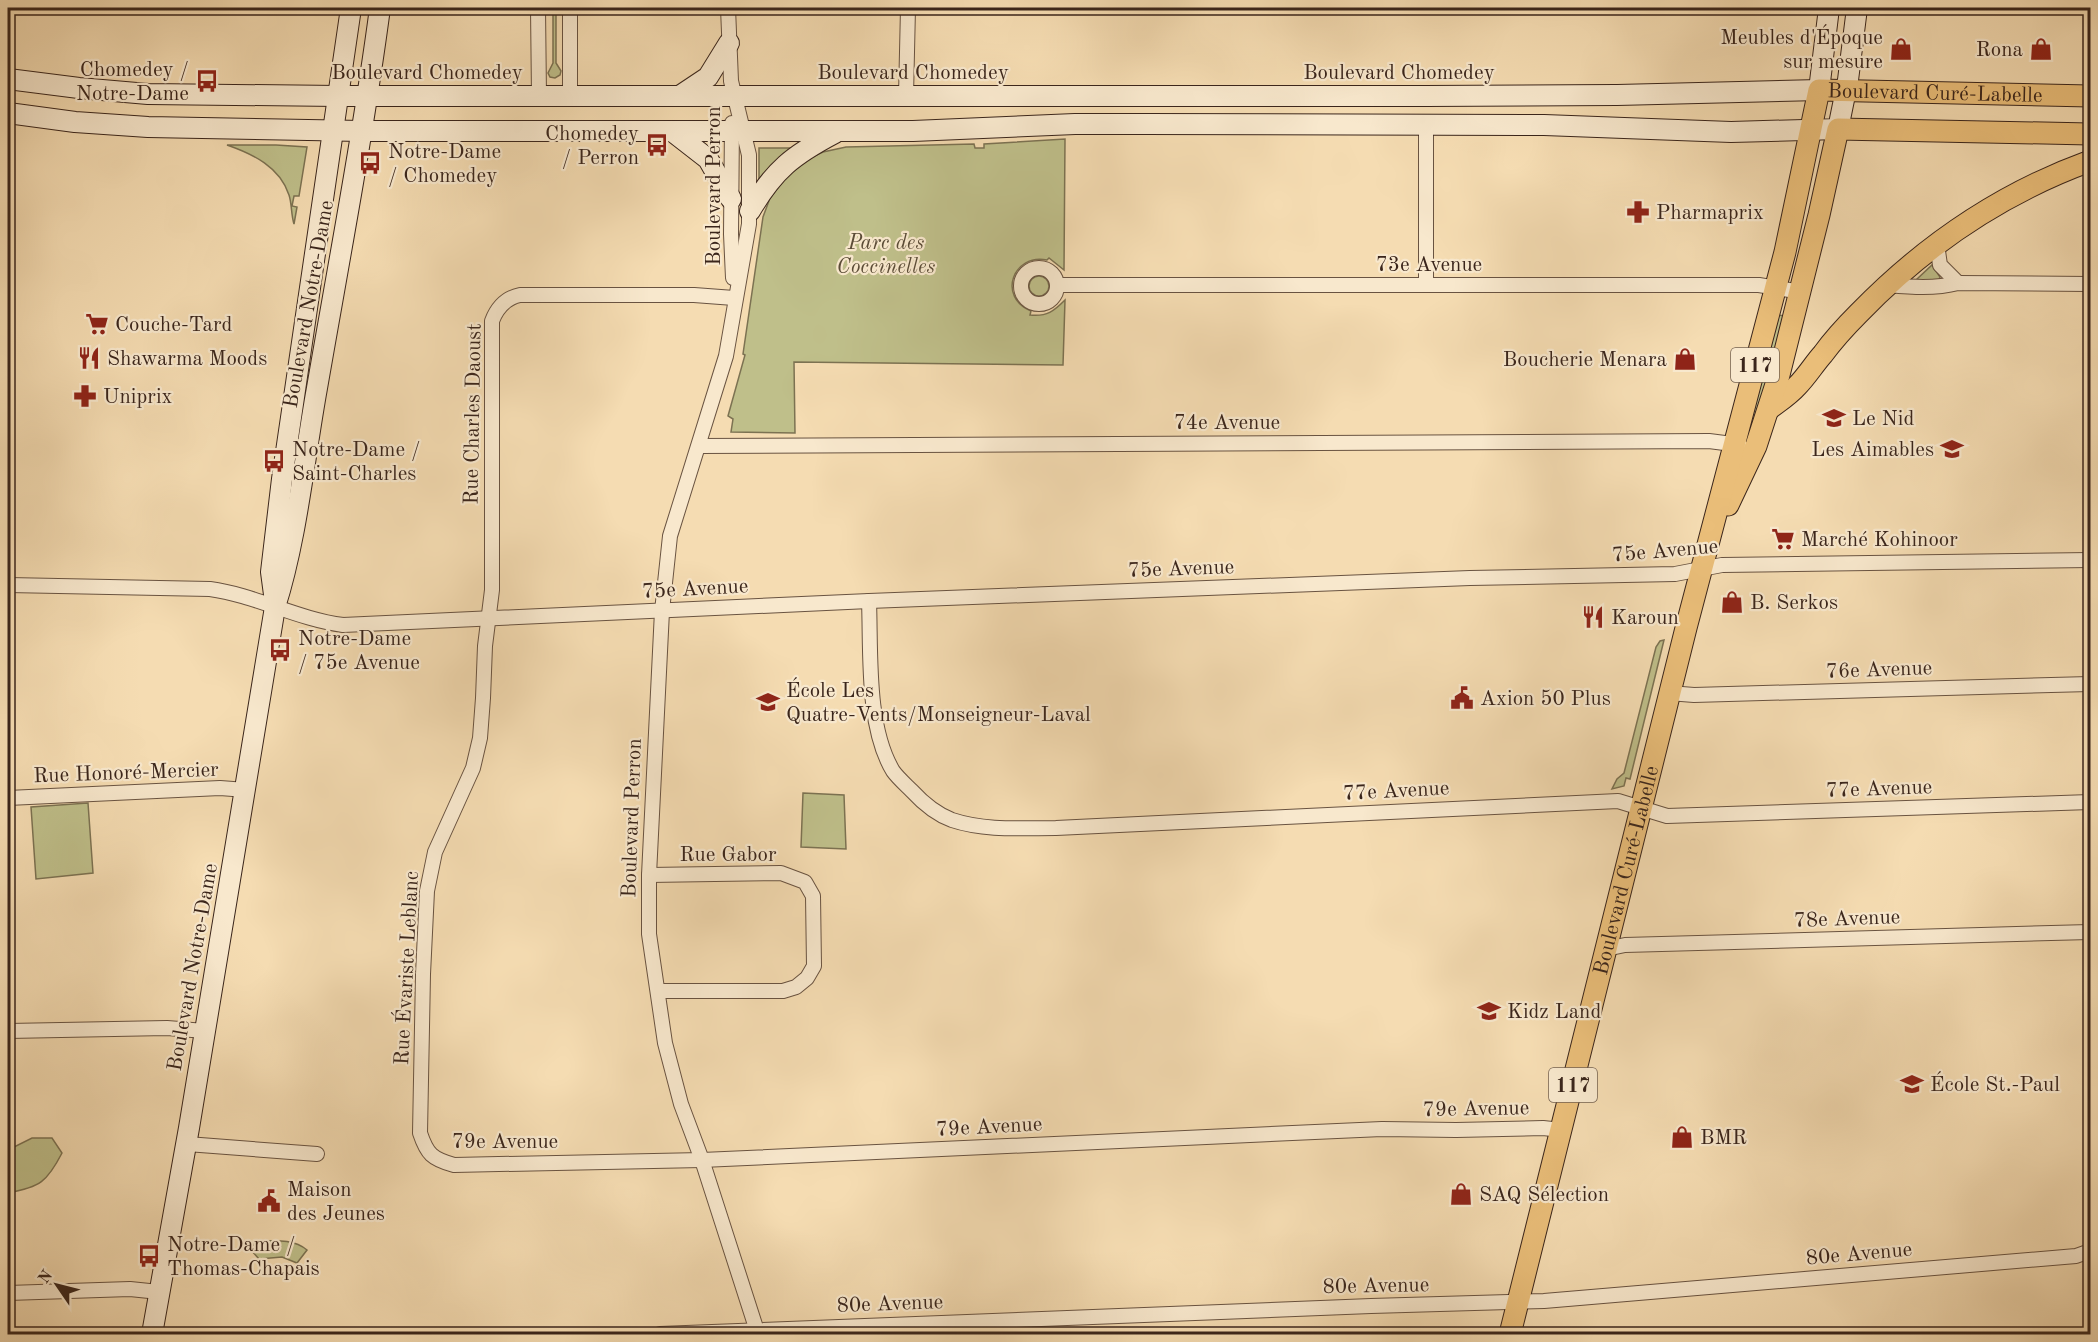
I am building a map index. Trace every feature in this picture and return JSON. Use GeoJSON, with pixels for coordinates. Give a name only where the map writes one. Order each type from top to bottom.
{"type":"FeatureCollection","features":[{"type":"Feature","properties":{"kind":"main road","name":"Boulevard Curé-Labelle"},"geometry":{"type":"LineString","coordinates":[[1510,1335],[1669,693],[1776,287],[1819,90],[2091,96]]}},
{"type":"Feature","properties":{"kind":"main road","name":"Boulevard Curé-Labelle"},"geometry":{"type":"LineString","coordinates":[[1709,546],[1755,448],[1769,409],[1801,292],[1838,129],[2091,134]]}},
{"type":"Feature","properties":{"kind":"main road"},"geometry":{"type":"LineString","coordinates":[[1769,409],[1797,387],[1837,337],[1888,285],[1937,244],[1985,211],[2021,190],[2091,161]]}},
{"type":"Feature","properties":{"kind":"street","name":"Boulevard Notre-Dame"},"geometry":{"type":"LineString","coordinates":[[275,607],[271,572],[282,479],[351,8]]}},
{"type":"Feature","properties":{"kind":"street","name":"Boulevard Notre-Dame"},"geometry":{"type":"LineString","coordinates":[[152,1335],[187,1144],[275,607],[285,575],[362,131],[380,8]]}},
{"type":"Feature","properties":{"kind":"street"},"geometry":{"type":"LineString","coordinates":[[538,8],[539,96]]}},
{"type":"Feature","properties":{"kind":"street"},"geometry":{"type":"LineString","coordinates":[[570,8],[570,96]]}},
{"type":"Feature","properties":{"kind":"street","name":"Boulevard Perron"},"geometry":{"type":"LineString","coordinates":[[728,8],[729,43],[738,132],[731,198],[734,298]]}},
{"type":"Feature","properties":{"kind":"street"},"geometry":{"type":"LineString","coordinates":[[906,96],[908,8]]}},
{"type":"Feature","properties":{"kind":"street"},"geometry":{"type":"LineString","coordinates":[[1819,90],[1829,8]]}},
{"type":"Feature","properties":{"kind":"street"},"geometry":{"type":"LineString","coordinates":[[1838,129],[1846,91],[1857,8]]}},
{"type":"Feature","properties":{"kind":"street"},"geometry":{"type":"LineString","coordinates":[[681,96],[712,73],[729,43]]}},
{"type":"Feature","properties":{"kind":"street","name":"Boulevard Chomedey"},"geometry":{"type":"LineString","coordinates":[[8,80],[148,94],[339,96],[1617,95],[1819,90]]}},
{"type":"Feature","properties":{"kind":"street"},"geometry":{"type":"LineString","coordinates":[[8,113],[75,122],[148,127],[362,131],[837,132],[1086,124],[1544,124],[1731,132],[1812,130]]}},
{"type":"Feature","properties":{"kind":"street"},"geometry":{"type":"LineString","coordinates":[[1426,124],[1426,285]]}},
{"type":"Feature","properties":{"kind":"street","name":"Boulevard Curé-Labelle"},"geometry":{"type":"LineString","coordinates":[[1812,130],[1838,129]]}},
{"type":"Feature","properties":{"kind":"street"},"geometry":{"type":"LineString","coordinates":[[672,131],[708,159],[731,198]]}},
{"type":"Feature","properties":{"kind":"street","name":"Boulevard Perron"},"geometry":{"type":"LineString","coordinates":[[738,132],[749,155],[750,211],[747,235],[734,298],[726,356],[670,536],[662,611],[649,875],[649,934],[665,1043],[681,1104],[702,1160],[758,1332]]}},
{"type":"Feature","properties":{"kind":"street"},"geometry":{"type":"LineString","coordinates":[[750,211],[782,167],[837,132]]}},
{"type":"Feature","properties":{"kind":"street"},"geometry":{"type":"LineString","coordinates":[[1937,244],[1940,265],[1958,283]]}},
{"type":"Feature","properties":{"kind":"street"},"geometry":{"type":"LineString","coordinates":[[1888,285],[1942,287],[1958,283],[2091,284]]}},
{"type":"Feature","properties":{"kind":"street","name":"73e Avenue"},"geometry":{"type":"LineString","coordinates":[[1057,285],[1759,285],[1801,292]]}},
{"type":"Feature","properties":{"kind":"street","name":"Rue Charles Daoust"},"geometry":{"type":"LineString","coordinates":[[488,618],[492,590],[491,329],[498,308],[513,296],[526,295],[684,295],[734,298]]}},
{"type":"Feature","properties":{"kind":"street","name":"74e Avenue"},"geometry":{"type":"LineString","coordinates":[[699,446],[1698,441],[1755,448]]}},
{"type":"Feature","properties":{"kind":"street","name":"75e Avenue"},"geometry":{"type":"LineString","coordinates":[[8,585],[198,588],[235,593],[330,624],[343,625],[869,601],[1523,576],[1675,574],[1722,565],[2091,560]]}},
{"type":"Feature","properties":{"kind":"street","name":"77e Avenue"},"geometry":{"type":"LineString","coordinates":[[869,601],[871,683],[882,746],[894,772],[923,804],[952,820],[1001,828],[1056,828],[1618,801],[1667,816],[2091,802]]}},
{"type":"Feature","properties":{"kind":"street","name":"Rue Évariste Leblanc"},"geometry":{"type":"LineString","coordinates":[[425,1148],[420,1133],[427,891],[435,852],[472,768],[480,738],[488,618]]}},
{"type":"Feature","properties":{"kind":"street","name":"76e Avenue"},"geometry":{"type":"LineString","coordinates":[[1669,693],[1694,695],[2091,684]]}},
{"type":"Feature","properties":{"kind":"street","name":"Rue Honoré-Mercier"},"geometry":{"type":"LineString","coordinates":[[8,798],[220,788],[246,790]]}},
{"type":"Feature","properties":{"kind":"street","name":"Rue Gabor"},"geometry":{"type":"LineString","coordinates":[[649,875],[781,873],[805,882],[813,896],[814,966],[807,978],[796,987],[783,991],[658,991]]}},
{"type":"Feature","properties":{"kind":"street","name":"78e Avenue"},"geometry":{"type":"LineString","coordinates":[[1606,949],[1625,945],[2091,932]]}},
{"type":"Feature","properties":{"kind":"street"},"geometry":{"type":"LineString","coordinates":[[8,1031],[173,1028],[205,1031]]}},
{"type":"Feature","properties":{"kind":"street","name":"79e Avenue"},"geometry":{"type":"LineString","coordinates":[[425,1148],[437,1161],[454,1165],[702,1160],[1382,1129],[1543,1128],[1561,1130]]}},
{"type":"Feature","properties":{"kind":"street"},"geometry":{"type":"LineString","coordinates":[[187,1144],[317,1154]]}},
{"type":"Feature","properties":{"kind":"street","name":"80e Avenue"},"geometry":{"type":"LineString","coordinates":[[660,1335],[1519,1302],[2065,1257],[2091,1251]]}},
{"type":"Feature","properties":{"kind":"street"},"geometry":{"type":"LineString","coordinates":[[8,1293],[130,1289],[159,1292]]}},
{"type":"Feature","properties":{"kind":"green space"},"geometry":{"type":"Polygon","coordinates":[[[553,8],[556,8],[556,63],[561,71],[560,75],[555,78],[550,77],[548,73],[553,63],[553,8]]]}},
{"type":"Feature","properties":{"kind":"green space","name":"Parc des Coccinelles"},"geometry":{"type":"Polygon","coordinates":[[[1065,139],[1064,270],[1049,258],[1025,263],[1018,269],[1012,287],[1014,296],[1021,305],[1031,311],[1030,315],[1050,312],[1065,300],[1063,365],[794,362],[795,433],[731,432],[733,419],[728,416],[745,355],[743,354],[763,217],[770,198],[791,171],[823,152],[846,147],[974,144],[975,148],[984,148],[984,144],[1065,139]]]}},
{"type":"Feature","properties":{"kind":"green space"},"geometry":{"type":"Polygon","coordinates":[[[227,145],[307,147],[299,196],[294,196],[292,206],[297,207],[294,224],[289,195],[279,177],[256,157],[227,145]]]}},
{"type":"Feature","properties":{"kind":"green space"},"geometry":{"type":"Polygon","coordinates":[[[759,148],[792,148],[759,180],[759,148]]]}},
{"type":"Feature","properties":{"kind":"green space"},"geometry":{"type":"Polygon","coordinates":[[[1932,265],[1940,277],[1939,280],[1916,280],[1932,265]]]}},
{"type":"Feature","properties":{"kind":"green space"},"geometry":{"type":"Polygon","coordinates":[[[1039,276],[1046,279],[1049,286],[1046,293],[1039,296],[1032,293],[1029,286],[1032,279],[1039,276]]]}},
{"type":"Feature","properties":{"kind":"green space"},"geometry":{"type":"Polygon","coordinates":[[[1778,315],[1785,316],[1759,412],[1751,424],[1748,423],[1778,315]]]}},
{"type":"Feature","properties":{"kind":"green space"},"geometry":{"type":"Polygon","coordinates":[[[1664,640],[1630,779],[1626,778],[1624,786],[1612,789],[1617,779],[1624,773],[1656,647],[1660,641],[1664,640]]]}},
{"type":"Feature","properties":{"kind":"green space"},"geometry":{"type":"Polygon","coordinates":[[[803,793],[844,795],[846,849],[801,847],[803,793]]]}},
{"type":"Feature","properties":{"kind":"green space"},"geometry":{"type":"Polygon","coordinates":[[[88,803],[93,873],[36,879],[31,807],[88,803]]]}},
{"type":"Feature","properties":{"kind":"green space"},"geometry":{"type":"Polygon","coordinates":[[[32,1138],[52,1138],[62,1153],[52,1171],[41,1182],[8,1193],[8,1150],[32,1138]]]}},
{"type":"Feature","properties":{"kind":"green space"},"geometry":{"type":"Polygon","coordinates":[[[255,1241],[289,1242],[307,1250],[297,1263],[282,1257],[259,1259],[252,1251],[255,1241]]]}},
{"type":"Feature","properties":{"kind":"place","name":"Meubles d'Époque sur mesure"},"geometry":{"type":"Point","coordinates":[1901,49]}},
{"type":"Feature","properties":{"kind":"place","name":"Rona"},"geometry":{"type":"Point","coordinates":[2041,49]}},
{"type":"Feature","properties":{"kind":"place","name":"Chomedey / Notre-Dame"},"geometry":{"type":"Point","coordinates":[207,81]}},
{"type":"Feature","properties":{"kind":"place","name":"Chomedey / Perron"},"geometry":{"type":"Point","coordinates":[657,145]}},
{"type":"Feature","properties":{"kind":"place","name":"Notre-Dame / Chomedey"},"geometry":{"type":"Point","coordinates":[370,163]}},
{"type":"Feature","properties":{"kind":"place","name":"Pharmaprix"},"geometry":{"type":"Point","coordinates":[1638,212]}},
{"type":"Feature","properties":{"kind":"place","name":"Couche-Tard"},"geometry":{"type":"Point","coordinates":[97,324]}},
{"type":"Feature","properties":{"kind":"place","name":"Shawarma Moods"},"geometry":{"type":"Point","coordinates":[89,358]}},
{"type":"Feature","properties":{"kind":"place","name":"Boucherie Menara"},"geometry":{"type":"Point","coordinates":[1685,359]}},
{"type":"Feature","properties":{"kind":"place","name":"Uniprix"},"geometry":{"type":"Point","coordinates":[85,396]}},
{"type":"Feature","properties":{"kind":"place","name":"Le Nid"},"geometry":{"type":"Point","coordinates":[1834,418]}},
{"type":"Feature","properties":{"kind":"place","name":"Les Aimables"},"geometry":{"type":"Point","coordinates":[1952,449]}},
{"type":"Feature","properties":{"kind":"place","name":"Notre-Dame / Saint-Charles"},"geometry":{"type":"Point","coordinates":[274,461]}},
{"type":"Feature","properties":{"kind":"place","name":"Marché Kohinoor"},"geometry":{"type":"Point","coordinates":[1783,539]}},
{"type":"Feature","properties":{"kind":"place","name":"B. Serkos"},"geometry":{"type":"Point","coordinates":[1732,602]}},
{"type":"Feature","properties":{"kind":"place","name":"Karoun"},"geometry":{"type":"Point","coordinates":[1593,617]}},
{"type":"Feature","properties":{"kind":"place","name":"Notre-Dame / 75e Avenue"},"geometry":{"type":"Point","coordinates":[280,650]}},
{"type":"Feature","properties":{"kind":"place","name":"Axion 50 Plus"},"geometry":{"type":"Point","coordinates":[1462,698]}},
{"type":"Feature","properties":{"kind":"place","name":"École Les Quatre-Vents/Monseigneur-Laval"},"geometry":{"type":"Point","coordinates":[768,702]}},
{"type":"Feature","properties":{"kind":"place","name":"Kidz Land"},"geometry":{"type":"Point","coordinates":[1489,1011]}},
{"type":"Feature","properties":{"kind":"place","name":"École St.-Paul"},"geometry":{"type":"Point","coordinates":[1912,1084]}},
{"type":"Feature","properties":{"kind":"place","name":"BMR"},"geometry":{"type":"Point","coordinates":[1682,1137]}},
{"type":"Feature","properties":{"kind":"place","name":"SAQ Sélection"},"geometry":{"type":"Point","coordinates":[1461,1194]}},
{"type":"Feature","properties":{"kind":"place","name":"Maison des Jeunes"},"geometry":{"type":"Point","coordinates":[269,1201]}},
{"type":"Feature","properties":{"kind":"place","name":"Notre-Dame / Thomas-Chapais"},"geometry":{"type":"Point","coordinates":[149,1256]}}]}
